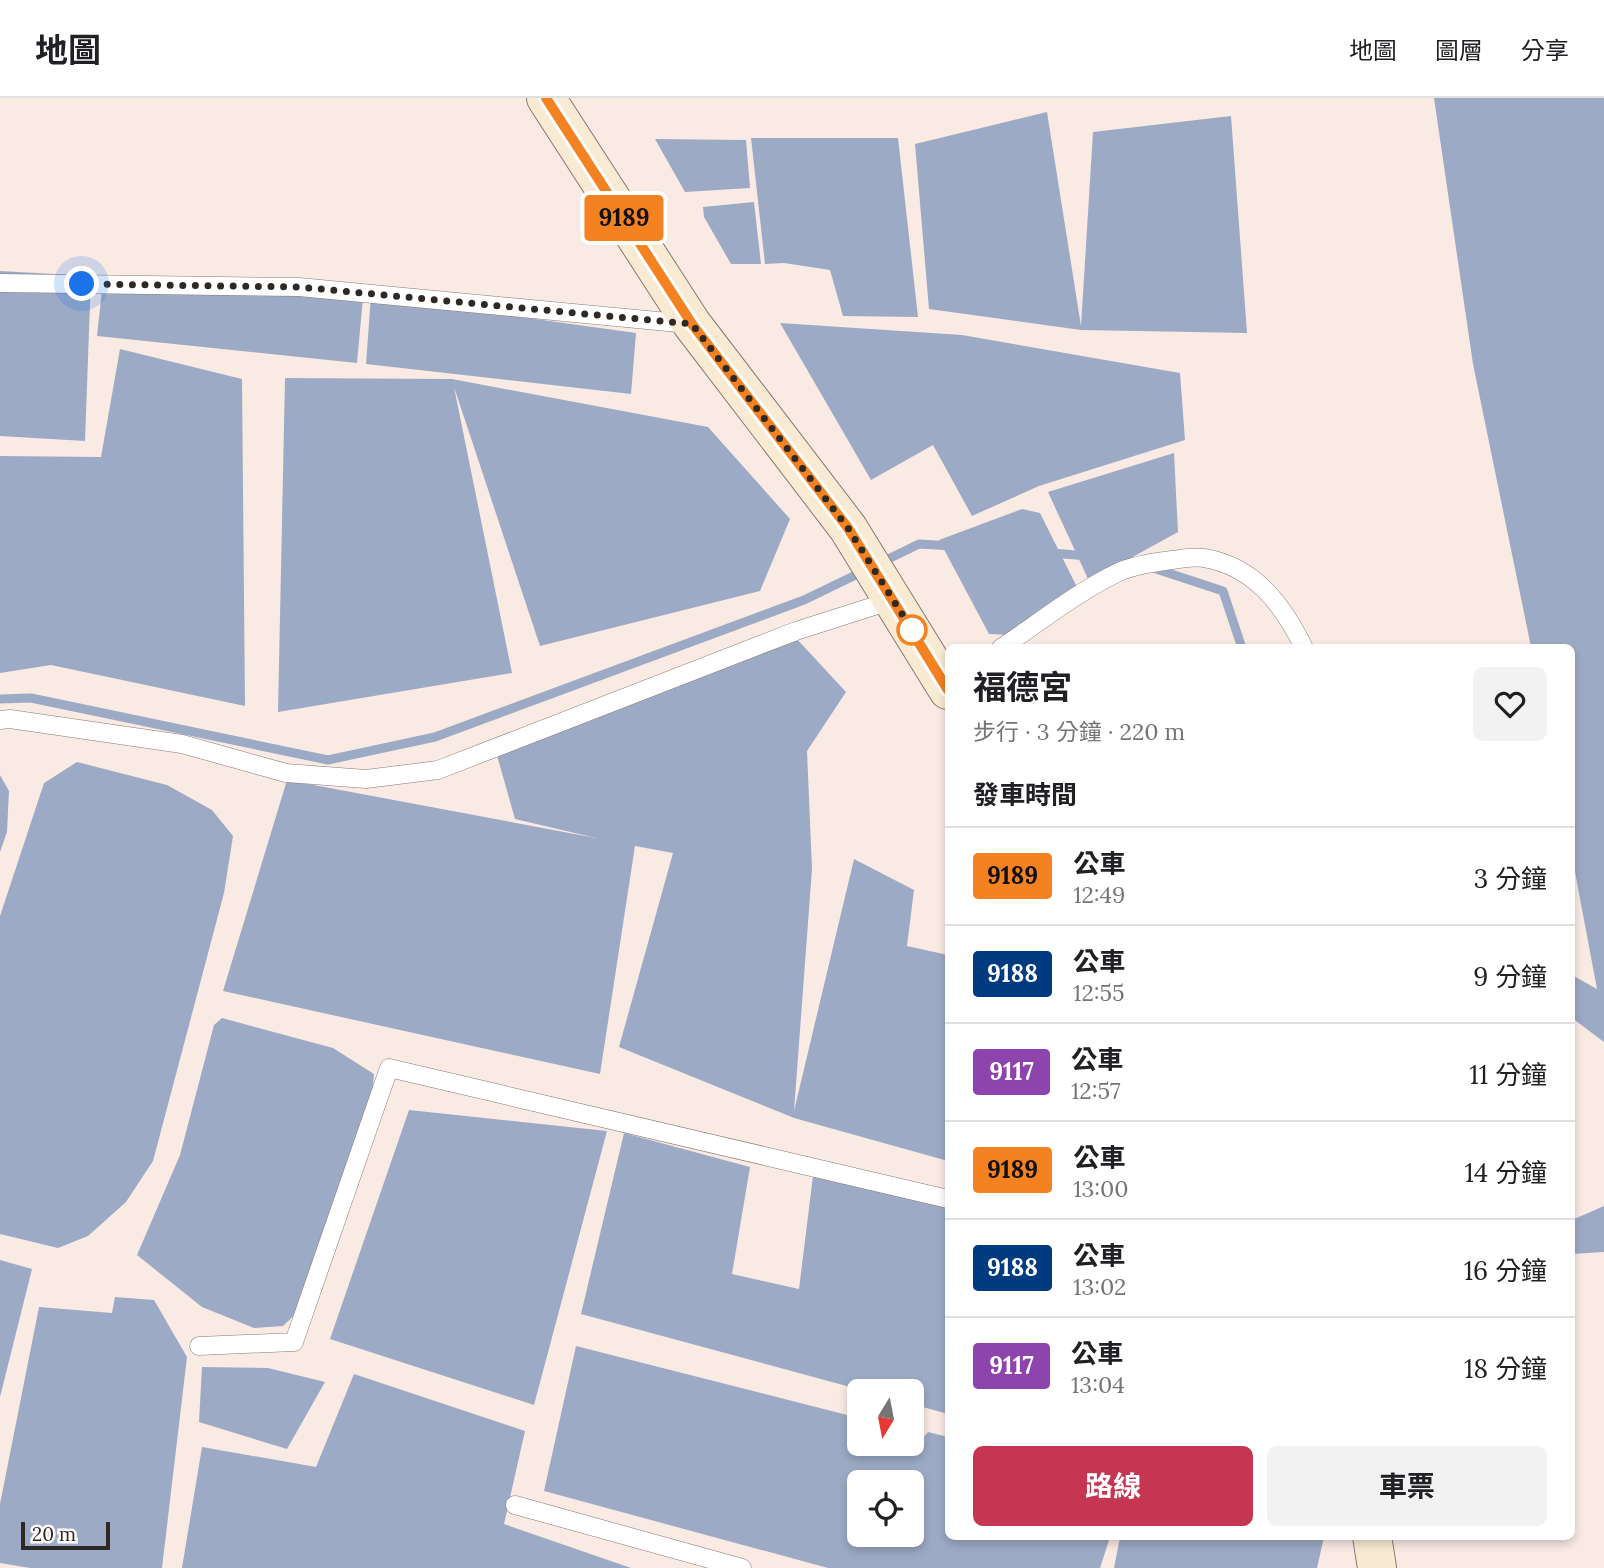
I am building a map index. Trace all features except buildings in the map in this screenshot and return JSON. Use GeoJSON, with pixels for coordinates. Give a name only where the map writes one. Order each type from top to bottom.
{"type":"FeatureCollection","features":[{"type":"Feature","properties":{"kind":"street"},"geometry":{"type":"LineString","coordinates":[[547,98],[692,324],[848,528],[945,683]]}},
{"type":"Feature","properties":{"kind":"street"},"geometry":{"type":"LineString","coordinates":[[1373,1540],[1377,1568]]}},
{"type":"Feature","properties":{"kind":"lane"},"geometry":{"type":"LineString","coordinates":[[0,283],[299,287],[692,324]]}},
{"type":"Feature","properties":{"kind":"lane"},"geometry":{"type":"LineString","coordinates":[[1007,644],[1079,594],[1122,570],[1162,561],[1203,557],[1238,569],[1265,587],[1290,620],[1302,644]]}},
{"type":"Feature","properties":{"kind":"lane"},"geometry":{"type":"LineString","coordinates":[[0,720],[10,719],[182,744],[286,772],[366,779],[438,770],[796,631],[879,578]]}},
{"type":"Feature","properties":{"kind":"lane"},"geometry":{"type":"LineString","coordinates":[[199,1346],[294,1342],[389,1068],[945,1198]]}},
{"type":"Feature","properties":{"kind":"lane"},"geometry":{"type":"LineString","coordinates":[[515,1505],[743,1568]]}},
{"type":"Feature","properties":{"kind":"water"},"geometry":{"type":"Polygon","coordinates":[[[1434,98],[1604,98],[1604,1042],[1575,1020],[1575,977],[1597,989],[1575,872],[1575,644],[1530,644],[1473,364],[1434,98]]]}},
{"type":"Feature","properties":{"kind":"water"},"geometry":{"type":"Polygon","coordinates":[[[1047,112],[1081,326],[1093,132],[1231,116],[1247,333],[1081,330],[929,309],[915,144],[1047,112]]]}},
{"type":"Feature","properties":{"kind":"water"},"geometry":{"type":"Polygon","coordinates":[[[751,138],[898,138],[918,317],[843,316],[830,270],[784,263],[765,264],[751,138]]]}},
{"type":"Feature","properties":{"kind":"water"},"geometry":{"type":"Polygon","coordinates":[[[655,139],[746,140],[750,188],[685,192],[655,139]]]}},
{"type":"Feature","properties":{"kind":"water"},"geometry":{"type":"Polygon","coordinates":[[[754,202],[761,264],[731,264],[704,217],[703,207],[754,202]]]}},
{"type":"Feature","properties":{"kind":"water"},"geometry":{"type":"Polygon","coordinates":[[[0,271],[91,276],[85,441],[0,436],[0,271]]]}},
{"type":"Feature","properties":{"kind":"water"},"geometry":{"type":"Polygon","coordinates":[[[290,285],[363,298],[357,363],[97,336],[102,290],[290,285]]]}},
{"type":"Feature","properties":{"kind":"water"},"geometry":{"type":"Polygon","coordinates":[[[371,296],[636,333],[631,394],[366,364],[371,296]]]}},
{"type":"Feature","properties":{"kind":"water"},"geometry":{"type":"Polygon","coordinates":[[[780,323],[962,335],[1180,373],[1185,440],[1039,486],[972,516],[933,445],[871,480],[780,323]]]}},
{"type":"Feature","properties":{"kind":"water"},"geometry":{"type":"Polygon","coordinates":[[[120,349],[242,379],[245,706],[51,665],[0,673],[0,456],[101,457],[120,349]]]}},
{"type":"Feature","properties":{"kind":"water"},"geometry":{"type":"Polygon","coordinates":[[[285,378],[452,379],[708,427],[790,519],[760,591],[540,646],[454,387],[512,673],[278,712],[285,378]]]}},
{"type":"Feature","properties":{"kind":"water"},"geometry":{"type":"Polygon","coordinates":[[[1174,453],[1178,532],[1089,581],[1048,492],[1174,453]]]}},
{"type":"Feature","properties":{"kind":"water"},"geometry":{"type":"Polygon","coordinates":[[[1022,509],[1040,513],[1078,589],[1011,635],[989,634],[939,540],[1022,509]]]}},
{"type":"Feature","properties":{"kind":"water"},"geometry":{"type":"Polygon","coordinates":[[[795,637],[846,692],[807,751],[812,869],[794,1111],[854,859],[914,890],[907,946],[945,954],[945,1160],[794,1118],[619,1047],[673,853],[635,846],[600,1074],[223,991],[287,780],[596,838],[515,819],[496,752],[795,637]]]}},
{"type":"Feature","properties":{"kind":"water"},"geometry":{"type":"Polygon","coordinates":[[[77,762],[167,785],[212,810],[233,836],[224,893],[153,1161],[126,1202],[88,1236],[58,1248],[0,1234],[0,916],[44,783],[77,762]]]}},
{"type":"Feature","properties":{"kind":"water"},"geometry":{"type":"Polygon","coordinates":[[[0,775],[9,791],[7,832],[0,852],[0,775]]]}},
{"type":"Feature","properties":{"kind":"water"},"geometry":{"type":"Polygon","coordinates":[[[222,1018],[333,1048],[374,1074],[371,1108],[303,1307],[283,1326],[254,1328],[202,1307],[137,1255],[180,1155],[214,1025],[222,1018]]]}},
{"type":"Feature","properties":{"kind":"water"},"geometry":{"type":"Polygon","coordinates":[[[409,1110],[607,1131],[534,1405],[330,1339],[409,1110]]]}},
{"type":"Feature","properties":{"kind":"water"},"geometry":{"type":"Polygon","coordinates":[[[624,1133],[750,1167],[732,1274],[799,1289],[813,1176],[945,1207],[945,1413],[924,1407],[924,1379],[847,1379],[847,1386],[581,1314],[624,1133]]]}},
{"type":"Feature","properties":{"kind":"water"},"geometry":{"type":"Polygon","coordinates":[[[1604,1206],[1604,1252],[1575,1254],[1575,1219],[1604,1206]]]}},
{"type":"Feature","properties":{"kind":"water"},"geometry":{"type":"Polygon","coordinates":[[[0,1260],[32,1269],[0,1397],[0,1260]]]}},
{"type":"Feature","properties":{"kind":"water"},"geometry":{"type":"Polygon","coordinates":[[[115,1297],[154,1300],[187,1357],[162,1568],[30,1568],[0,1563],[0,1504],[39,1307],[112,1313],[115,1297]]]}},
{"type":"Feature","properties":{"kind":"water"},"geometry":{"type":"Polygon","coordinates":[[[576,1346],[847,1415],[847,1456],[924,1456],[924,1437],[928,1432],[945,1436],[945,1540],[1109,1540],[1100,1568],[828,1568],[544,1491],[576,1346]]]}},
{"type":"Feature","properties":{"kind":"water"},"geometry":{"type":"Polygon","coordinates":[[[202,1367],[268,1368],[325,1382],[287,1449],[199,1422],[202,1367]]]}},
{"type":"Feature","properties":{"kind":"water"},"geometry":{"type":"Polygon","coordinates":[[[354,1374],[525,1431],[504,1524],[631,1568],[182,1568],[202,1447],[316,1467],[354,1374]]]}},
{"type":"Feature","properties":{"kind":"water"},"geometry":{"type":"Polygon","coordinates":[[[1119,1540],[1323,1540],[1317,1568],[1114,1568],[1119,1540]]]}},
{"type":"Feature","properties":{"kind":"waterway"},"geometry":{"type":"LineString","coordinates":[[880,563],[919,544],[953,546]]}},
{"type":"Feature","properties":{"kind":"waterway"},"geometry":{"type":"LineString","coordinates":[[1051,553],[1089,556]]}},
{"type":"Feature","properties":{"kind":"waterway"},"geometry":{"type":"LineString","coordinates":[[1150,567],[1223,591],[1241,644]]}},
{"type":"Feature","properties":{"kind":"waterway"},"geometry":{"type":"LineString","coordinates":[[0,699],[31,698],[328,760],[435,737],[804,600],[864,571]]}},
{"type":"Feature","properties":{"kind":"bus line","name":"9189"},"geometry":{"type":"LineString","coordinates":[[546,98],[692,324],[848,528],[945,685]]}},
{"type":"Feature","properties":{"kind":"route"},"geometry":{"type":"LineString","coordinates":[[82,284],[299,287],[692,324],[848,528],[912,630]]}}]}
